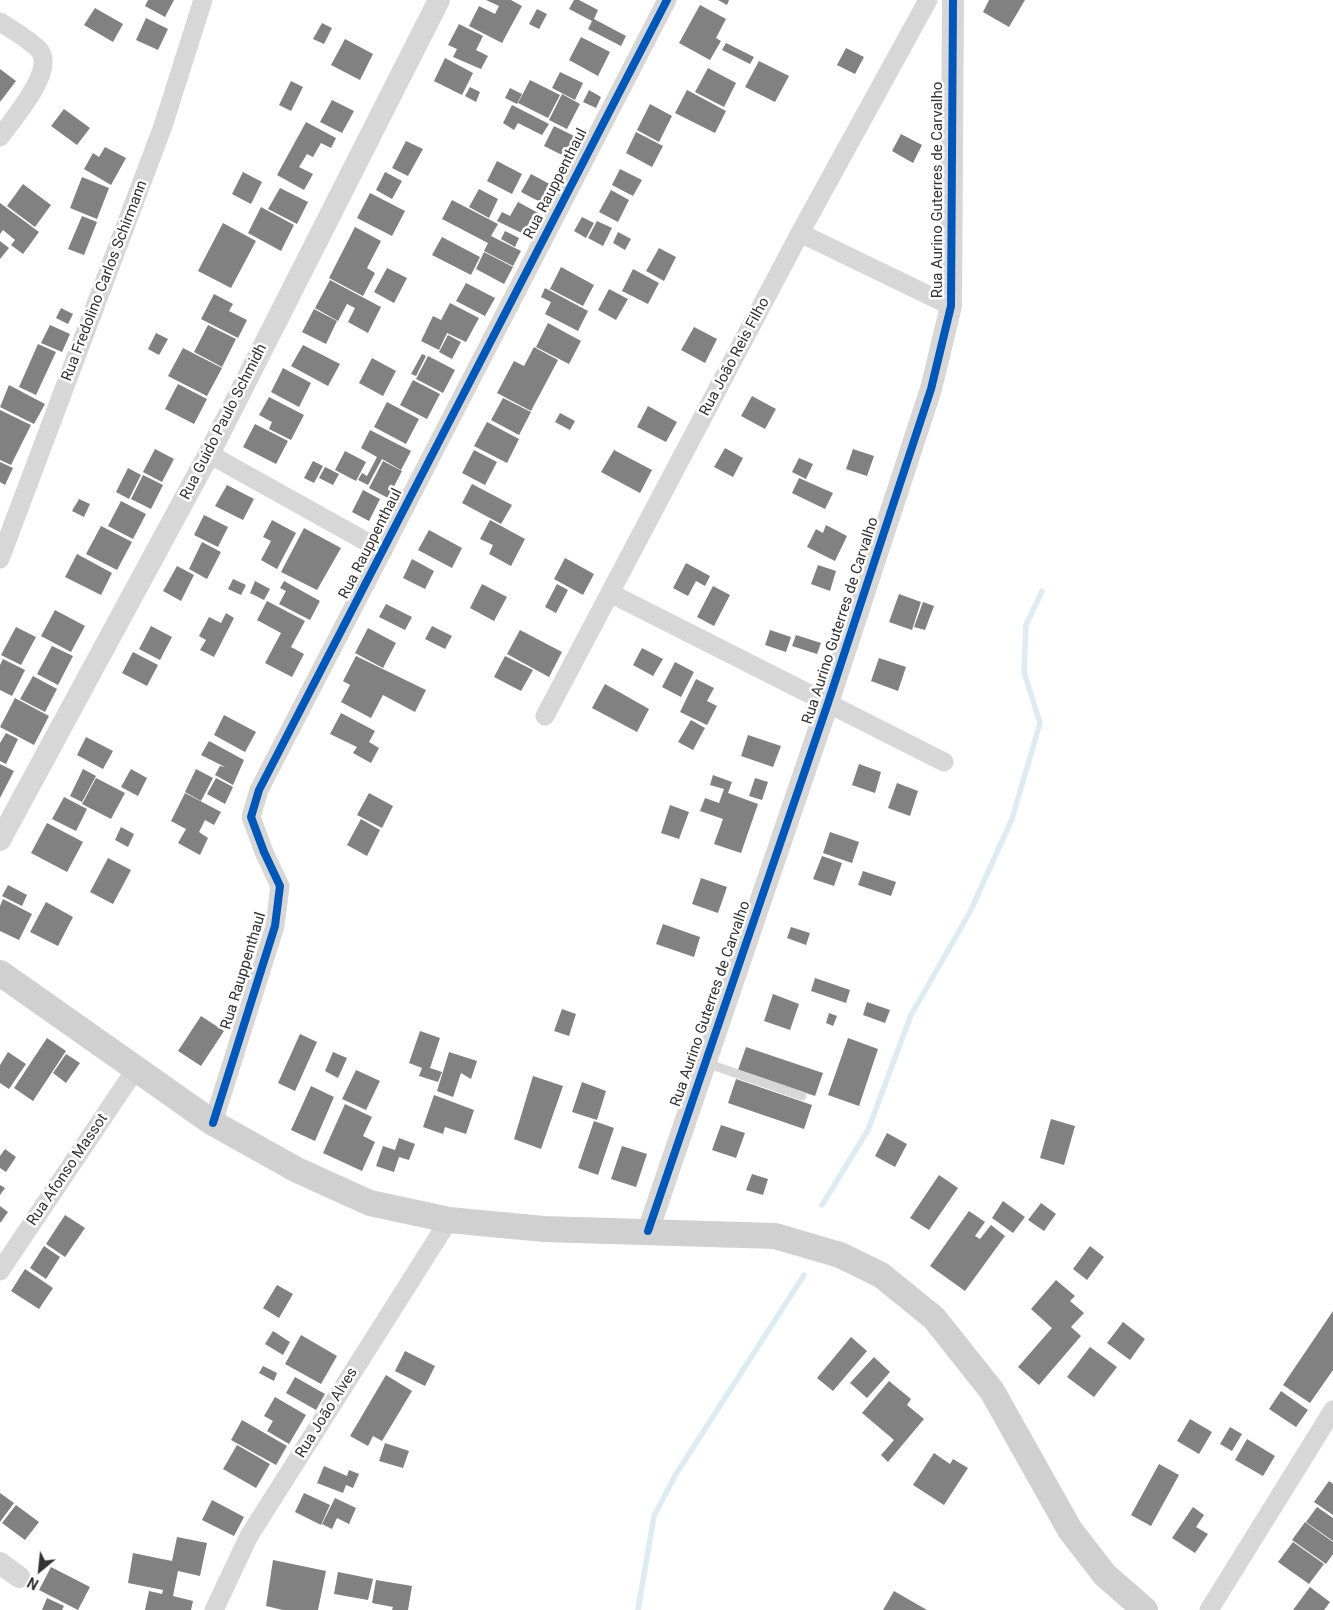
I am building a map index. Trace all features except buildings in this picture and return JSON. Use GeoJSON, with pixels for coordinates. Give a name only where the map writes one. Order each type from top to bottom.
{"type":"FeatureCollection","features":[{"type":"Feature","properties":{"kind":"main road"},"geometry":{"type":"LineString","coordinates":[[0,973],[135,1070],[213,1123],[297,1170],[370,1203],[449,1220],[544,1228],[775,1236],[840,1256],[881,1275],[934,1318],[992,1391],[1070,1530],[1105,1575],[1146,1610]]}},
{"type":"Feature","properties":{"kind":"street","name":"Rua Fredolino Carlos Schirmann"},"geometry":{"type":"LineString","coordinates":[[0,559],[163,126],[203,0]]}},
{"type":"Feature","properties":{"kind":"street","name":"Rua Guido Paulo Schmidh"},"geometry":{"type":"LineString","coordinates":[[0,840],[209,454],[439,0]]}},
{"type":"Feature","properties":{"kind":"street","name":"Rua Rauppenthaul"},"geometry":{"type":"LineString","coordinates":[[213,1123],[275,926],[280,886],[264,852],[251,817],[257,799],[667,0]]}},
{"type":"Feature","properties":{"kind":"street","name":"Rua João Reis Filho"},"geometry":{"type":"LineString","coordinates":[[545,716],[800,233],[928,0]]}},
{"type":"Feature","properties":{"kind":"street","name":"Rua Aurino Guterres de Carvalho"},"geometry":{"type":"LineString","coordinates":[[648,1231],[828,703],[931,389],[951,306],[953,0]]}},
{"type":"Feature","properties":{"kind":"street"},"geometry":{"type":"LineString","coordinates":[[0,22],[40,51],[44,61],[41,78],[0,137]]}},
{"type":"Feature","properties":{"kind":"street"},"geometry":{"type":"LineString","coordinates":[[800,233],[951,306]]}},
{"type":"Feature","properties":{"kind":"street"},"geometry":{"type":"LineString","coordinates":[[209,454],[384,551]]}},
{"type":"Feature","properties":{"kind":"street"},"geometry":{"type":"LineString","coordinates":[[610,592],[944,762]]}},
{"type":"Feature","properties":{"kind":"street","name":"Rua Afonso Massot"},"geometry":{"type":"LineString","coordinates":[[0,1271],[135,1070]]}},
{"type":"Feature","properties":{"kind":"street","name":"Rua João Alves"},"geometry":{"type":"LineString","coordinates":[[214,1610],[249,1536],[449,1220]]}},
{"type":"Feature","properties":{"kind":"street"},"geometry":{"type":"LineString","coordinates":[[1209,1610],[1333,1410]]}},
{"type":"Feature","properties":{"kind":"street"},"geometry":{"type":"LineString","coordinates":[[0,1563],[19,1577]]}},
{"type":"Feature","properties":{"kind":"lane"},"geometry":{"type":"LineString","coordinates":[[706,1063],[802,1096]]}},
{"type":"Feature","properties":{"kind":"waterway"},"geometry":{"type":"LineString","coordinates":[[822,1205],[868,1130],[911,1015],[970,912],[1012,819],[1040,723],[1024,672],[1026,625],[1042,591]]}},
{"type":"Feature","properties":{"kind":"waterway"},"geometry":{"type":"LineString","coordinates":[[638,1610],[654,1516],[676,1474],[804,1275]]}},
{"type":"Feature","properties":{"kind":"cycle path"},"geometry":{"type":"LineString","coordinates":[[213,1123],[275,926],[280,886],[264,852],[251,817],[259,790],[667,0]]}},
{"type":"Feature","properties":{"kind":"cycle path"},"geometry":{"type":"LineString","coordinates":[[648,1231],[828,703],[931,389],[951,306],[953,0]]}}]}
